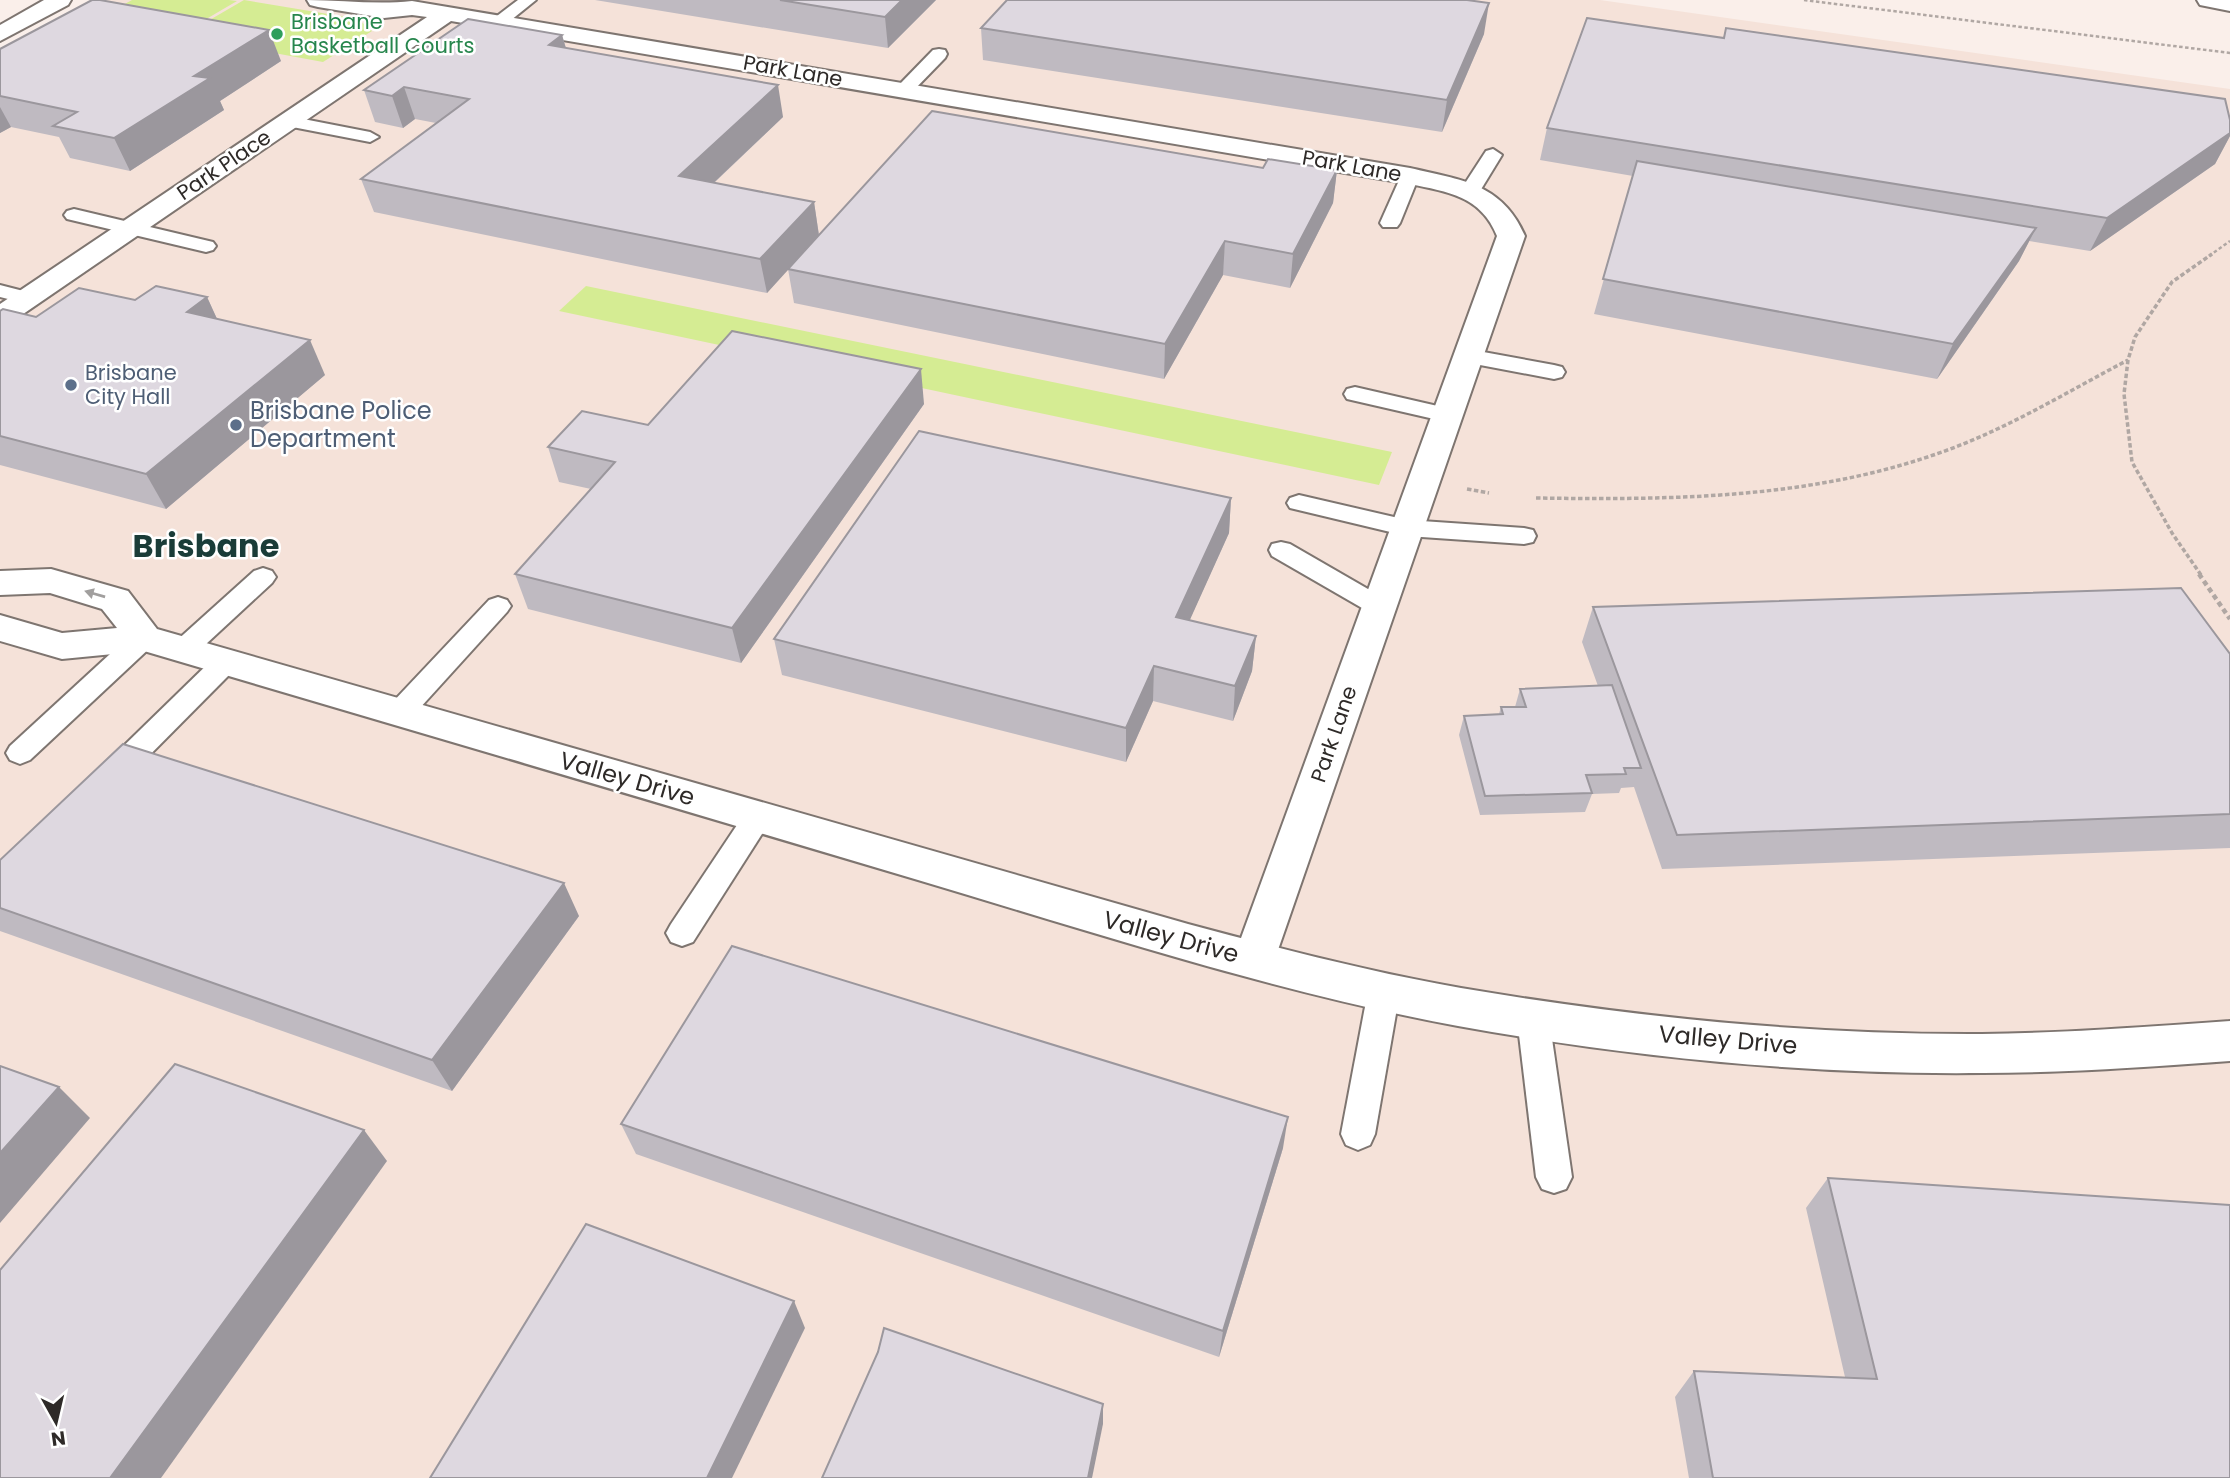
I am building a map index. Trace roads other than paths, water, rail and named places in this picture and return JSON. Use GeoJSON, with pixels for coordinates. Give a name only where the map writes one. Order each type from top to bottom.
{"type":"FeatureCollection","features":[{"type":"Feature","properties":{"kind":"street"},"geometry":{"type":"LineString","coordinates":[[0,34],[60,0]]}},
{"type":"Feature","properties":{"kind":"street","name":"Park Lane"},"geometry":{"type":"LineString","coordinates":[[318,0],[384,11],[407,4],[499,22],[1410,176],[1470,191],[1492,204],[1506,218],[1511,236],[1255,960]]}},
{"type":"Feature","properties":{"kind":"street","name":"Park Place"},"geometry":{"type":"LineString","coordinates":[[0,317],[447,13]]}},
{"type":"Feature","properties":{"kind":"street"},"geometry":{"type":"LineString","coordinates":[[0,583],[51,581],[114,600],[144,638]]}},
{"type":"Feature","properties":{"kind":"street","name":"Valley Drive"},"geometry":{"type":"LineString","coordinates":[[0,628],[62,646],[144,638],[757,818],[1255,960],[1384,991],[1606,1029],[1752,1044],[1899,1052],[2043,1052],[2230,1041]]}},
{"type":"Feature","properties":{"kind":"lane"},"geometry":{"type":"LineString","coordinates":[[499,22],[528,0]]}},
{"type":"Feature","properties":{"kind":"lane"},"geometry":{"type":"LineString","coordinates":[[904,90],[939,54]]}},
{"type":"Feature","properties":{"kind":"lane"},"geometry":{"type":"LineString","coordinates":[[288,121],[370,137]]}},
{"type":"Feature","properties":{"kind":"lane"},"geometry":{"type":"LineString","coordinates":[[1470,191],[1493,155]]}},
{"type":"Feature","properties":{"kind":"lane"},"geometry":{"type":"LineString","coordinates":[[1390,223],[1410,176]]}},
{"type":"Feature","properties":{"kind":"lane"},"geometry":{"type":"LineString","coordinates":[[74,215],[206,246]]}},
{"type":"Feature","properties":{"kind":"lane"},"geometry":{"type":"LineString","coordinates":[[0,291],[28,298]]}},
{"type":"Feature","properties":{"kind":"lane"},"geometry":{"type":"LineString","coordinates":[[1467,356],[1553,373]]}},
{"type":"Feature","properties":{"kind":"lane"},"geometry":{"type":"LineString","coordinates":[[1355,394],[1447,415]]}},
{"type":"Feature","properties":{"kind":"lane"},"geometry":{"type":"LineString","coordinates":[[1299,503],[1407,528],[1524,536]]}},
{"type":"Feature","properties":{"kind":"lane"},"geometry":{"type":"LineString","coordinates":[[1281,550],[1378,606]]}},
{"type":"Feature","properties":{"kind":"lane"},"geometry":{"type":"LineString","coordinates":[[183,650],[263,577]]}},
{"type":"Feature","properties":{"kind":"lane"},"geometry":{"type":"LineString","coordinates":[[399,713],[498,606]]}},
{"type":"Feature","properties":{"kind":"lane"},"geometry":{"type":"LineString","coordinates":[[20,753],[144,638]]}},
{"type":"Feature","properties":{"kind":"lane"},"geometry":{"type":"LineString","coordinates":[[94,793],[225,663]]}},
{"type":"Feature","properties":{"kind":"lane"},"geometry":{"type":"LineString","coordinates":[[682,933],[757,818]]}},
{"type":"Feature","properties":{"kind":"lane"},"geometry":{"type":"LineString","coordinates":[[1358,1134],[1384,991]]}},
{"type":"Feature","properties":{"kind":"lane"},"geometry":{"type":"LineString","coordinates":[[1533,1018],[1554,1177]]}},
{"type":"Feature","properties":{"kind":"place","name":"Brisbane Basketball Courts"},"geometry":{"type":"Point","coordinates":[277,34]}},
{"type":"Feature","properties":{"kind":"place","name":"Brisbane City Hall"},"geometry":{"type":"Point","coordinates":[71,385]}},
{"type":"Feature","properties":{"kind":"place","name":"Brisbane Police Department"},"geometry":{"type":"Point","coordinates":[236,425]}},
{"type":"Feature","properties":{"kind":"district","name":"Brisbane"},"geometry":{"type":"Point","coordinates":[206,546]}}]}
